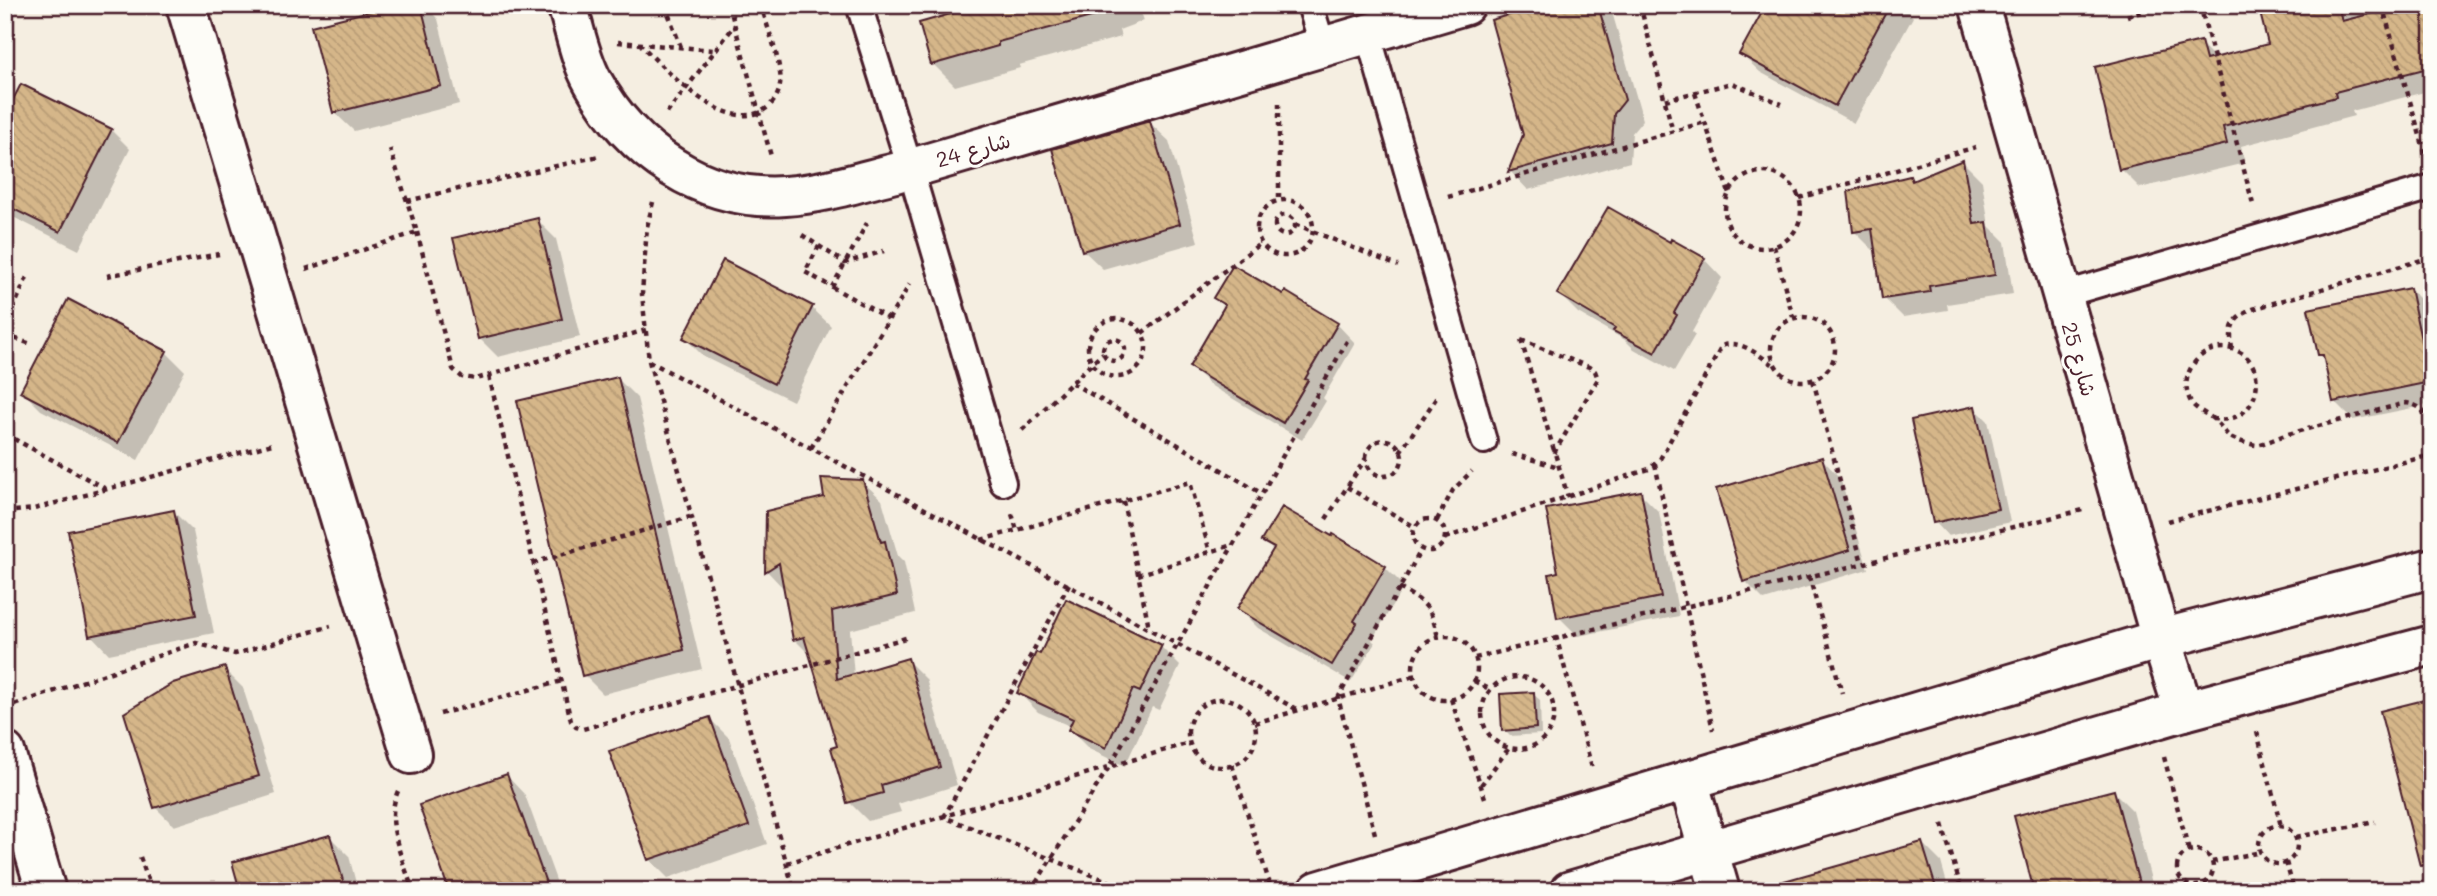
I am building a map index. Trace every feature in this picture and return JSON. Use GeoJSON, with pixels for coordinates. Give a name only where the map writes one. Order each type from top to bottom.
{"type":"FeatureCollection","features":[{"type":"Feature","properties":{"kind":"street","name":"شارع 24"},"geometry":{"type":"LineString","coordinates":[[572,22],[591,79],[607,106],[653,154],[695,179],[730,191],[783,197],[814,193],[902,170],[1465,5]]}},
{"type":"Feature","properties":{"kind":"street","name":"شارع 25"},"geometry":{"type":"LineString","coordinates":[[1979,5],[2161,639],[2169,716]]}},
{"type":"Feature","properties":{"kind":"street"},"geometry":{"type":"LineString","coordinates":[[197,8],[263,264],[406,740]]}},
{"type":"Feature","properties":{"kind":"street"},"geometry":{"type":"LineString","coordinates":[[1318,891],[2161,639],[2432,568]]}},
{"type":"Feature","properties":{"kind":"street"},"geometry":{"type":"LineString","coordinates":[[1570,891],[2169,716],[2432,645]]}},
{"type":"Feature","properties":{"kind":"street"},"geometry":{"type":"LineString","coordinates":[[5,752],[46,891]]}},
{"type":"Feature","properties":{"kind":"street"},"geometry":{"type":"LineString","coordinates":[[1705,775],[1708,851],[1720,891]]}},
{"type":"Feature","properties":{"kind":"lane"},"geometry":{"type":"LineString","coordinates":[[859,5],[902,170],[933,247],[1003,483]]}},
{"type":"Feature","properties":{"kind":"lane"},"geometry":{"type":"LineString","coordinates":[[1310,5],[1323,47]]}},
{"type":"Feature","properties":{"kind":"lane"},"geometry":{"type":"LineString","coordinates":[[1368,34],[1484,441]]}},
{"type":"Feature","properties":{"kind":"lane"},"geometry":{"type":"LineString","coordinates":[[2062,295],[2432,187]]}},
{"type":"Feature","properties":{"kind":"path"},"geometry":{"type":"LineString","coordinates":[[665,5],[681,47]]}},
{"type":"Feature","properties":{"kind":"path"},"geometry":{"type":"LineString","coordinates":[[668,14],[674,5]]}},
{"type":"Feature","properties":{"kind":"path"},"geometry":{"type":"LineString","coordinates":[[729,5],[783,197]]}},
{"type":"Feature","properties":{"kind":"path"},"geometry":{"type":"LineString","coordinates":[[639,43],[686,89],[739,116],[760,113],[772,104],[779,89],[780,73],[761,5]]}},
{"type":"Feature","properties":{"kind":"path"},"geometry":{"type":"LineString","coordinates":[[1640,5],[1673,131]]}},
{"type":"Feature","properties":{"kind":"path"},"geometry":{"type":"LineString","coordinates":[[2127,16],[2166,5]]}},
{"type":"Feature","properties":{"kind":"path"},"geometry":{"type":"LineString","coordinates":[[2200,5],[2262,237]]}},
{"type":"Feature","properties":{"kind":"path"},"geometry":{"type":"LineString","coordinates":[[2382,5],[2428,162]]}},
{"type":"Feature","properties":{"kind":"path"},"geometry":{"type":"LineString","coordinates":[[572,22],[639,43],[715,50]]}},
{"type":"Feature","properties":{"kind":"path"},"geometry":{"type":"LineString","coordinates":[[735,25],[686,89],[653,154],[642,295],[649,361],[794,891]]}},
{"type":"Feature","properties":{"kind":"path"},"geometry":{"type":"LineString","coordinates":[[1279,59],[1279,200]]}},
{"type":"Feature","properties":{"kind":"path"},"geometry":{"type":"LineString","coordinates":[[1665,100],[1732,83],[1782,104]]}},
{"type":"Feature","properties":{"kind":"path"},"geometry":{"type":"LineString","coordinates":[[1695,93],[1729,192]]}},
{"type":"Feature","properties":{"kind":"path"},"geometry":{"type":"LineString","coordinates":[[1417,206],[1705,122]]}},
{"type":"Feature","properties":{"kind":"path"},"geometry":{"type":"LineString","coordinates":[[1799,198],[2016,135]]}},
{"type":"Feature","properties":{"kind":"path"},"geometry":{"type":"LineString","coordinates":[[390,149],[417,232],[453,369],[462,377],[476,379],[489,376],[646,331]]}},
{"type":"Feature","properties":{"kind":"path"},"geometry":{"type":"LineString","coordinates":[[407,201],[653,154]]}},
{"type":"Feature","properties":{"kind":"path"},"geometry":{"type":"LineString","coordinates":[[832,287],[902,170]]}},
{"type":"Feature","properties":{"kind":"path"},"geometry":{"type":"LineString","coordinates":[[1765,172],[1780,176],[1792,185],[1799,198],[1801,213],[1797,227],[1788,239],[1774,246],[1760,248],[1746,244],[1734,235],[1726,222],[1725,207],[1729,192],[1738,181],[1751,174],[1765,172]]}},
{"type":"Feature","properties":{"kind":"path"},"geometry":{"type":"LineString","coordinates":[[1290,200],[1300,204],[1308,212],[1312,233],[1308,243],[1300,251],[1279,255],[1269,251],[1261,243],[1257,222],[1261,212],[1269,204],[1290,200]]}},
{"type":"Feature","properties":{"kind":"path"},"geometry":{"type":"LineString","coordinates":[[1295,224],[1292,232],[1285,236],[1278,232],[1274,225],[1277,218],[1284,214],[1312,233],[1438,282]]}},
{"type":"Feature","properties":{"kind":"path"},"geometry":{"type":"LineString","coordinates":[[107,276],[263,264],[417,232]]}},
{"type":"Feature","properties":{"kind":"path"},"geometry":{"type":"LineString","coordinates":[[1142,332],[1261,243]]}},
{"type":"Feature","properties":{"kind":"path"},"geometry":{"type":"LineString","coordinates":[[819,246],[805,272],[889,319]]}},
{"type":"Feature","properties":{"kind":"path"},"geometry":{"type":"LineString","coordinates":[[1774,246],[1793,317]]}},
{"type":"Feature","properties":{"kind":"path"},"geometry":{"type":"LineString","coordinates":[[811,448],[933,247]]}},
{"type":"Feature","properties":{"kind":"path"},"geometry":{"type":"LineString","coordinates":[[2232,349],[2230,332],[2234,324],[2238,317],[2253,309],[2432,257]]}},
{"type":"Feature","properties":{"kind":"path"},"geometry":{"type":"LineString","coordinates":[[5,328],[27,277]]}},
{"type":"Feature","properties":{"kind":"path"},"geometry":{"type":"LineString","coordinates":[[1446,538],[1444,528],[1437,520],[1427,518],[1418,523],[1412,532],[1414,542],[1421,550],[1431,552],[1440,547],[1446,538],[1649,469],[1655,464],[1721,346],[1738,344],[1774,365],[1785,376],[1798,381],[1813,380],[1826,372],[1833,360],[1836,346],[1831,332],[1821,321],[1808,316],[1793,317],[1780,325],[1772,337],[1770,351],[1774,365]]}},
{"type":"Feature","properties":{"kind":"path"},"geometry":{"type":"LineString","coordinates":[[1112,319],[1124,320],[1134,324],[1142,332],[1146,345],[1145,358],[1138,369],[1127,376],[1113,378],[1101,373],[1092,364],[1087,353],[1088,342],[1093,331],[1101,324],[1112,319]]}},
{"type":"Feature","properties":{"kind":"path"},"geometry":{"type":"LineString","coordinates":[[5,335],[31,344]]}},
{"type":"Feature","properties":{"kind":"path"},"geometry":{"type":"LineString","coordinates":[[995,455],[1103,353],[1103,346],[1107,341],[1114,339],[1125,347],[1121,360],[1107,360],[1103,353]]}},
{"type":"Feature","properties":{"kind":"path"},"geometry":{"type":"LineString","coordinates":[[1554,453],[1598,379],[1595,371],[1589,367],[1521,340],[1554,453],[1559,467],[1567,497]]}},
{"type":"Feature","properties":{"kind":"path"},"geometry":{"type":"LineString","coordinates":[[1031,891],[1109,767],[1347,341]]}},
{"type":"Feature","properties":{"kind":"path"},"geometry":{"type":"LineString","coordinates":[[2212,419],[2229,419],[2243,413],[2254,401],[2258,386],[2255,370],[2246,357],[2232,349],[2216,349],[2201,355],[2190,367],[2186,383],[2189,398],[2198,411],[2212,419],[2230,439],[2255,445],[2406,403],[2417,405],[2425,412],[2432,436]]}},
{"type":"Feature","properties":{"kind":"path"},"geometry":{"type":"LineString","coordinates":[[649,361],[981,540],[1069,584],[1298,710]]}},
{"type":"Feature","properties":{"kind":"path"},"geometry":{"type":"LineString","coordinates":[[1400,452],[1461,362]]}},
{"type":"Feature","properties":{"kind":"path"},"geometry":{"type":"LineString","coordinates":[[489,376],[571,721],[576,727],[583,729],[909,637]]}},
{"type":"Feature","properties":{"kind":"path"},"geometry":{"type":"LineString","coordinates":[[1813,380],[1862,563]]}},
{"type":"Feature","properties":{"kind":"path"},"geometry":{"type":"LineString","coordinates":[[1072,383],[1261,494]]}},
{"type":"Feature","properties":{"kind":"path"},"geometry":{"type":"LineString","coordinates":[[5,512],[34,509],[314,432]]}},
{"type":"Feature","properties":{"kind":"path"},"geometry":{"type":"LineString","coordinates":[[5,435],[107,489]]}},
{"type":"Feature","properties":{"kind":"path"},"geometry":{"type":"LineString","coordinates":[[1379,441],[1388,441],[1400,452],[1402,460],[1399,468],[1392,474],[1376,475],[1369,469],[1367,453],[1371,446],[1379,441]]}},
{"type":"Feature","properties":{"kind":"path"},"geometry":{"type":"LineString","coordinates":[[1437,520],[1453,490],[1468,477],[1479,460],[1484,441],[1508,453],[1559,467]]}},
{"type":"Feature","properties":{"kind":"path"},"geometry":{"type":"LineString","coordinates":[[1475,658],[1862,563],[2125,516],[2432,454]]}},
{"type":"Feature","properties":{"kind":"path"},"geometry":{"type":"LineString","coordinates":[[1326,519],[1367,457]]}},
{"type":"Feature","properties":{"kind":"path"},"geometry":{"type":"LineString","coordinates":[[1655,464],[1685,606],[1705,775]]}},
{"type":"Feature","properties":{"kind":"path"},"geometry":{"type":"LineString","coordinates":[[981,540],[1190,482],[1210,552]]}},
{"type":"Feature","properties":{"kind":"path"},"geometry":{"type":"LineString","coordinates":[[1347,486],[1415,527]]}},
{"type":"Feature","properties":{"kind":"path"},"geometry":{"type":"LineString","coordinates":[[1123,501],[1149,628]]}},
{"type":"Feature","properties":{"kind":"path"},"geometry":{"type":"LineString","coordinates":[[533,563],[691,517]]}},
{"type":"Feature","properties":{"kind":"path"},"geometry":{"type":"LineString","coordinates":[[1138,575],[1233,545]]}},
{"type":"Feature","properties":{"kind":"path"},"geometry":{"type":"LineString","coordinates":[[1385,871],[1338,698],[1421,550]]}},
{"type":"Feature","properties":{"kind":"path"},"geometry":{"type":"LineString","coordinates":[[1809,576],[1853,731]]}},
{"type":"Feature","properties":{"kind":"path"},"geometry":{"type":"LineString","coordinates":[[944,817],[1069,584]]}},
{"type":"Feature","properties":{"kind":"path"},"geometry":{"type":"LineString","coordinates":[[1399,588],[1425,603],[1438,637]]}},
{"type":"Feature","properties":{"kind":"path"},"geometry":{"type":"LineString","coordinates":[[5,708],[196,643],[235,654],[369,615]]}},
{"type":"Feature","properties":{"kind":"path"},"geometry":{"type":"LineString","coordinates":[[1449,636],[1461,640],[1475,658],[1477,670],[1469,690],[1451,699],[1427,695],[1413,676],[1413,663],[1417,652],[1426,642],[1438,637],[1449,636]]}},
{"type":"Feature","properties":{"kind":"path"},"geometry":{"type":"LineString","coordinates":[[1556,636],[1602,806]]}},
{"type":"Feature","properties":{"kind":"path"},"geometry":{"type":"LineString","coordinates":[[1255,723],[1413,676]]}},
{"type":"Feature","properties":{"kind":"path"},"geometry":{"type":"LineString","coordinates":[[1524,677],[1537,681],[1553,701],[1551,727],[1534,745],[1522,749],[1509,748],[1488,735],[1481,712],[1483,700],[1489,689],[1500,681],[1524,677]]}},
{"type":"Feature","properties":{"kind":"path"},"geometry":{"type":"LineString","coordinates":[[413,891],[391,820],[406,740],[562,681]]}},
{"type":"Feature","properties":{"kind":"path"},"geometry":{"type":"LineString","coordinates":[[1474,681],[1489,689]]}},
{"type":"Feature","properties":{"kind":"path"},"geometry":{"type":"LineString","coordinates":[[2248,694],[2281,826]]}},
{"type":"Feature","properties":{"kind":"path"},"geometry":{"type":"LineString","coordinates":[[1225,699],[1238,703],[1248,711],[1255,723],[1256,736],[1252,749],[1244,759],[1232,765],[1219,767],[1206,763],[1189,743],[1188,730],[1192,717],[1200,706],[1212,700],[1225,699]]}},
{"type":"Feature","properties":{"kind":"path"},"geometry":{"type":"LineString","coordinates":[[1451,699],[1498,837]]}},
{"type":"Feature","properties":{"kind":"path"},"geometry":{"type":"LineString","coordinates":[[2169,716],[2189,850]]}},
{"type":"Feature","properties":{"kind":"path"},"geometry":{"type":"LineString","coordinates":[[787,863],[1189,743]]}},
{"type":"Feature","properties":{"kind":"path"},"geometry":{"type":"LineString","coordinates":[[1481,785],[1509,748]]}},
{"type":"Feature","properties":{"kind":"path"},"geometry":{"type":"LineString","coordinates":[[1232,765],[1272,891]]}},
{"type":"Feature","properties":{"kind":"path"},"geometry":{"type":"LineString","coordinates":[[1930,786],[1962,891]]}},
{"type":"Feature","properties":{"kind":"path"},"geometry":{"type":"LineString","coordinates":[[944,817],[1133,891]]}},
{"type":"Feature","properties":{"kind":"path"},"geometry":{"type":"LineString","coordinates":[[2296,837],[2375,822]]}},
{"type":"Feature","properties":{"kind":"path"},"geometry":{"type":"LineString","coordinates":[[2281,826],[2296,837],[2294,857],[2286,862],[2276,864],[2267,860],[2260,852],[2259,842],[2271,827],[2281,826]]}},
{"type":"Feature","properties":{"kind":"path"},"geometry":{"type":"LineString","coordinates":[[2189,850],[2199,850],[2207,854],[2212,862],[2212,871],[2201,888],[2182,881],[2178,873],[2177,864],[2181,855],[2189,850]]}},
{"type":"Feature","properties":{"kind":"path"},"geometry":{"type":"LineString","coordinates":[[2212,862],[2260,852]]}},
{"type":"Feature","properties":{"kind":"path"},"geometry":{"type":"LineString","coordinates":[[140,858],[152,891]]}},
{"type":"Feature","properties":{"kind":"path"},"geometry":{"type":"LineString","coordinates":[[2286,862],[2294,891]]}},
{"type":"Feature","properties":{"kind":"building"},"geometry":{"type":"Polygon","coordinates":[[[393,5],[421,5],[441,86],[333,113],[311,26],[393,5]]]}},
{"type":"Feature","properties":{"kind":"building"},"geometry":{"type":"Polygon","coordinates":[[[982,5],[1093,5],[1095,16],[998,42],[998,46],[931,65],[919,23],[982,5]]]}},
{"type":"Feature","properties":{"kind":"building"},"geometry":{"type":"Polygon","coordinates":[[[1543,5],[1598,5],[1625,100],[1614,114],[1612,143],[1508,172],[1523,135],[1491,20],[1543,5]]]}},
{"type":"Feature","properties":{"kind":"building"},"geometry":{"type":"Polygon","coordinates":[[[1766,5],[1890,5],[1835,106],[1739,54],[1766,5]]]}},
{"type":"Feature","properties":{"kind":"building"},"geometry":{"type":"Polygon","coordinates":[[[2258,5],[2338,5],[2342,21],[2405,5],[2432,5],[2432,67],[2335,92],[2336,97],[2223,127],[2227,144],[2119,170],[2095,67],[2201,41],[2206,60],[2268,44],[2258,5]]]}},
{"type":"Feature","properties":{"kind":"building"},"geometry":{"type":"Polygon","coordinates":[[[21,84],[112,129],[60,232],[5,205],[5,115],[21,84]]]}},
{"type":"Feature","properties":{"kind":"building"},"geometry":{"type":"Polygon","coordinates":[[[1150,121],[1180,224],[1082,251],[1052,149],[1150,121]]]}},
{"type":"Feature","properties":{"kind":"building"},"geometry":{"type":"Polygon","coordinates":[[[1963,160],[1974,224],[1987,222],[1995,275],[1929,286],[1930,292],[1882,299],[1872,229],[1853,232],[1848,191],[1910,176],[1912,181],[1963,160]]]}},
{"type":"Feature","properties":{"kind":"building"},"geometry":{"type":"Polygon","coordinates":[[[1608,207],[1670,242],[1671,239],[1705,258],[1655,353],[1613,331],[1615,328],[1557,294],[1608,207]]]}},
{"type":"Feature","properties":{"kind":"building"},"geometry":{"type":"Polygon","coordinates":[[[538,218],[562,319],[478,339],[453,238],[538,218]]]}},
{"type":"Feature","properties":{"kind":"building"},"geometry":{"type":"Polygon","coordinates":[[[723,260],[813,306],[774,384],[683,338],[723,260]]]}},
{"type":"Feature","properties":{"kind":"building"},"geometry":{"type":"Polygon","coordinates":[[[1233,265],[1283,294],[1285,291],[1338,323],[1283,423],[1189,367],[1225,305],[1213,298],[1233,265]]]}},
{"type":"Feature","properties":{"kind":"building"},"geometry":{"type":"Polygon","coordinates":[[[2410,288],[2430,382],[2333,402],[2323,355],[2318,355],[2308,309],[2410,288]]]}},
{"type":"Feature","properties":{"kind":"building"},"geometry":{"type":"Polygon","coordinates":[[[68,299],[167,351],[118,443],[20,392],[68,299]]]}},
{"type":"Feature","properties":{"kind":"building"},"geometry":{"type":"Polygon","coordinates":[[[618,377],[684,650],[582,676],[517,401],[618,377]]]}},
{"type":"Feature","properties":{"kind":"building"},"geometry":{"type":"Polygon","coordinates":[[[1975,406],[1998,509],[1933,523],[1911,420],[1975,406]]]}},
{"type":"Feature","properties":{"kind":"building"},"geometry":{"type":"Polygon","coordinates":[[[1822,457],[1850,550],[1743,582],[1716,489],[1822,457]]]}},
{"type":"Feature","properties":{"kind":"building"},"geometry":{"type":"Polygon","coordinates":[[[821,478],[863,480],[881,542],[885,541],[897,595],[832,611],[837,679],[908,658],[940,767],[881,785],[883,793],[847,803],[831,748],[837,746],[804,637],[793,640],[779,563],[765,572],[766,511],[824,497],[821,478]]]}},
{"type":"Feature","properties":{"kind":"building"},"geometry":{"type":"Polygon","coordinates":[[[1641,491],[1661,597],[1557,618],[1549,574],[1558,572],[1546,509],[1641,491]]]}},
{"type":"Feature","properties":{"kind":"building"},"geometry":{"type":"Polygon","coordinates":[[[1282,507],[1386,566],[1332,665],[1237,609],[1274,548],[1261,541],[1282,507]]]}},
{"type":"Feature","properties":{"kind":"building"},"geometry":{"type":"Polygon","coordinates":[[[174,510],[196,615],[89,636],[68,531],[174,510]]]}},
{"type":"Feature","properties":{"kind":"building"},"geometry":{"type":"Polygon","coordinates":[[[1066,599],[1162,645],[1140,692],[1133,689],[1106,748],[1068,730],[1073,719],[1017,693],[1036,652],[1040,654],[1066,599]]]}},
{"type":"Feature","properties":{"kind":"building"},"geometry":{"type":"Polygon","coordinates":[[[225,667],[259,776],[154,808],[124,713],[173,683],[225,667]]]}},
{"type":"Feature","properties":{"kind":"building"},"geometry":{"type":"Polygon","coordinates":[[[1534,692],[1536,728],[1502,731],[1500,694],[1534,692]]]}},
{"type":"Feature","properties":{"kind":"building"},"geometry":{"type":"Polygon","coordinates":[[[2432,698],[2432,865],[2420,866],[2380,711],[2432,698]]]}},
{"type":"Feature","properties":{"kind":"building"},"geometry":{"type":"Polygon","coordinates":[[[710,717],[749,826],[648,860],[609,751],[710,717]]]}},
{"type":"Feature","properties":{"kind":"building"},"geometry":{"type":"Polygon","coordinates":[[[507,774],[546,883],[524,891],[449,891],[419,805],[507,774]]]}},
{"type":"Feature","properties":{"kind":"building"},"geometry":{"type":"Polygon","coordinates":[[[2114,790],[2141,891],[2034,891],[2014,816],[2114,790]]]}},
{"type":"Feature","properties":{"kind":"building"},"geometry":{"type":"Polygon","coordinates":[[[330,835],[346,891],[240,891],[232,862],[330,835]]]}},
{"type":"Feature","properties":{"kind":"building"},"geometry":{"type":"Polygon","coordinates":[[[1922,842],[1937,891],[1785,891],[1784,881],[1922,842]]]}}]}
